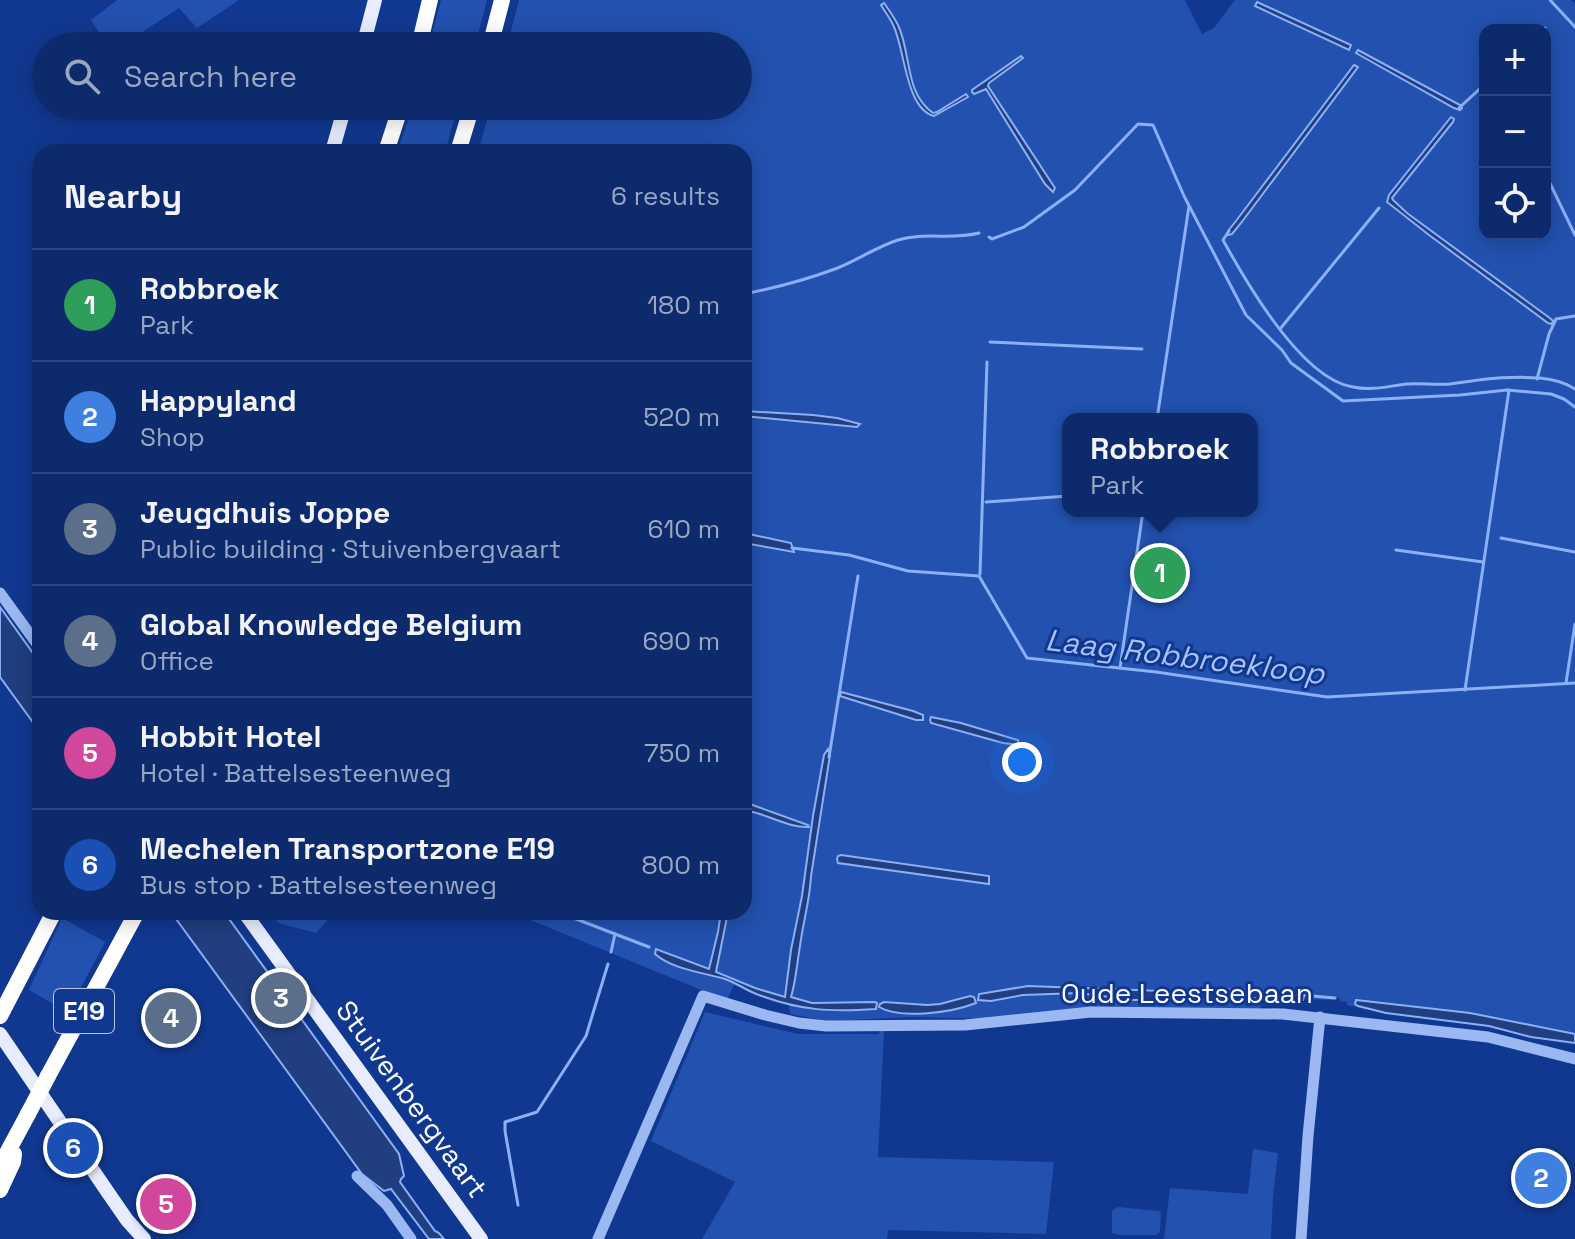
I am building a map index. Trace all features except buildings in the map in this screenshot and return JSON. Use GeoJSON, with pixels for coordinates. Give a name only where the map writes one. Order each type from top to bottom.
{"type":"FeatureCollection","features":[{"type":"Feature","properties":{"kind":"highway"},"geometry":{"type":"LineString","coordinates":[[422,32],[430,0]]}},
{"type":"Feature","properties":{"kind":"highway"},"geometry":{"type":"LineString","coordinates":[[494,32],[502,0]]}},
{"type":"Feature","properties":{"kind":"highway"},"geometry":{"type":"LineString","coordinates":[[389,144],[396,120]]}},
{"type":"Feature","properties":{"kind":"highway"},"geometry":{"type":"LineString","coordinates":[[460,144],[468,120]]}},
{"type":"Feature","properties":{"kind":"highway","name":"E19"},"geometry":{"type":"LineString","coordinates":[[3,1011],[50,920]]}},
{"type":"Feature","properties":{"kind":"highway","name":"E19"},"geometry":{"type":"LineString","coordinates":[[0,1166],[133,920]]}},
{"type":"Feature","properties":{"kind":"highway"},"geometry":{"type":"LineString","coordinates":[[0,1190],[13,1162],[16,1135]]}},
{"type":"Feature","properties":{"kind":"main road"},"geometry":{"type":"LineString","coordinates":[[367,32],[375,0]]}},
{"type":"Feature","properties":{"kind":"main road"},"geometry":{"type":"LineString","coordinates":[[334,144],[341,120]]}},
{"type":"Feature","properties":{"kind":"main road","name":"Stuivenbergvaart"},"geometry":{"type":"LineString","coordinates":[[250,920],[481,1239]]}},
{"type":"Feature","properties":{"kind":"main road"},"geometry":{"type":"LineString","coordinates":[[0,1034],[127,1220],[144,1239]]}},
{"type":"Feature","properties":{"kind":"street"},"geometry":{"type":"LineString","coordinates":[[0,593],[32,637]]}},
{"type":"Feature","properties":{"kind":"street","name":"Oude Leestsebaan"},"geometry":{"type":"LineString","coordinates":[[598,1239],[703,996],[765,1015],[826,1026],[965,1025],[1119,1011],[1283,1014],[1488,1037],[1575,1059]]}},
{"type":"Feature","properties":{"kind":"street"},"geometry":{"type":"LineString","coordinates":[[1301,1239],[1320,1017]]}},
{"type":"Feature","properties":{"kind":"street"},"geometry":{"type":"LineString","coordinates":[[357,1176],[387,1205],[411,1239]]}},
{"type":"Feature","properties":{"kind":"shaded area"},"geometry":{"type":"Polygon","coordinates":[[[117,0],[239,0],[197,28],[179,8],[142,32],[99,32],[91,20],[117,0]]]}},
{"type":"Feature","properties":{"kind":"shaded area"},"geometry":{"type":"Polygon","coordinates":[[[441,0],[487,0],[479,32],[433,32],[441,0]]]}},
{"type":"Feature","properties":{"kind":"shaded area"},"geometry":{"type":"Polygon","coordinates":[[[519,0],[1185,0],[1202,34],[1214,28],[1235,0],[1571,0],[1575,4],[1575,1043],[1535,1038],[1485,1025],[1386,1013],[1347,1005],[1347,1002],[1335,997],[1334,1000],[1264,998],[1259,1011],[1049,1011],[987,1019],[913,1017],[828,1021],[790,1014],[789,1005],[734,985],[727,1000],[531,920],[752,920],[752,144],[480,144],[487,120],[752,120],[752,32],[511,32],[519,0]]]}},
{"type":"Feature","properties":{"kind":"shaded area"},"geometry":{"type":"Polygon","coordinates":[[[1257,2],[1351,45],[1349,50],[1255,6],[1257,2]]]}},
{"type":"Feature","properties":{"kind":"shaded area"},"geometry":{"type":"Polygon","coordinates":[[[884,3],[898,25],[913,84],[924,104],[933,113],[966,94],[968,97],[934,116],[917,103],[898,37],[881,5],[884,3]]]}},
{"type":"Feature","properties":{"kind":"shaded area"},"geometry":{"type":"Polygon","coordinates":[[[1358,50],[1462,108],[1454,108],[1356,53],[1358,50]]]}},
{"type":"Feature","properties":{"kind":"shaded area"},"geometry":{"type":"Polygon","coordinates":[[[1021,56],[1023,58],[988,86],[1055,188],[1053,192],[986,89],[972,92],[1021,56]]]}},
{"type":"Feature","properties":{"kind":"shaded area"},"geometry":{"type":"Polygon","coordinates":[[[1354,65],[1358,67],[1241,223],[1228,235],[1228,231],[1354,65]]]}},
{"type":"Feature","properties":{"kind":"shaded area"},"geometry":{"type":"Polygon","coordinates":[[[1451,117],[1453,122],[1392,198],[1407,213],[1551,319],[1552,324],[1387,202],[1389,195],[1451,117]]]}},
{"type":"Feature","properties":{"kind":"shaded area"},"geometry":{"type":"Polygon","coordinates":[[[408,120],[454,120],[447,144],[400,144],[408,120]]]}},
{"type":"Feature","properties":{"kind":"shaded area"},"geometry":{"type":"Polygon","coordinates":[[[752,411],[837,418],[860,424],[857,427],[752,417],[752,411]]]}},
{"type":"Feature","properties":{"kind":"shaded area"},"geometry":{"type":"Polygon","coordinates":[[[752,535],[791,543],[794,552],[752,544],[752,535]]]}},
{"type":"Feature","properties":{"kind":"shaded area"},"geometry":{"type":"Polygon","coordinates":[[[0,607],[32,652],[32,721],[0,677],[0,607]]]}},
{"type":"Feature","properties":{"kind":"shaded area"},"geometry":{"type":"Polygon","coordinates":[[[841,692],[913,711],[923,715],[923,720],[840,696],[841,692]]]}},
{"type":"Feature","properties":{"kind":"shaded area"},"geometry":{"type":"Polygon","coordinates":[[[931,717],[1018,740],[1019,745],[931,723],[931,717]]]}},
{"type":"Feature","properties":{"kind":"shaded area"},"geometry":{"type":"Polygon","coordinates":[[[828,749],[830,755],[791,997],[812,1003],[875,1002],[876,1009],[831,1010],[789,1004],[725,979],[679,967],[655,954],[656,949],[709,969],[720,920],[726,920],[716,972],[785,997],[824,755],[828,749]]]}},
{"type":"Feature","properties":{"kind":"shaded area"},"geometry":{"type":"Polygon","coordinates":[[[752,805],[809,827],[752,812],[752,805]]]}},
{"type":"Feature","properties":{"kind":"shaded area"},"geometry":{"type":"Polygon","coordinates":[[[838,856],[989,876],[989,884],[838,863],[838,856]]]}},
{"type":"Feature","properties":{"kind":"shaded area"},"geometry":{"type":"Polygon","coordinates":[[[61,920],[105,942],[68,1012],[29,990],[61,920]]]}},
{"type":"Feature","properties":{"kind":"shaded area"},"geometry":{"type":"Polygon","coordinates":[[[177,920],[230,920],[399,1154],[404,1176],[400,1182],[444,1239],[429,1239],[391,1189],[384,1191],[362,1174],[177,920]]]}},
{"type":"Feature","properties":{"kind":"shaded area"},"geometry":{"type":"Polygon","coordinates":[[[276,920],[328,920],[316,933],[276,920]]]}},
{"type":"Feature","properties":{"kind":"shaded area"},"geometry":{"type":"Polygon","coordinates":[[[1028,986],[1189,992],[1240,989],[1304,994],[1303,1000],[1132,1000],[1079,993],[978,1000],[979,994],[1028,986]]]}},
{"type":"Feature","properties":{"kind":"shaded area"},"geometry":{"type":"Polygon","coordinates":[[[970,996],[976,1003],[941,1012],[901,1013],[879,1007],[884,1002],[927,1005],[970,996]]]}},
{"type":"Feature","properties":{"kind":"shaded area"},"geometry":{"type":"Polygon","coordinates":[[[1356,1000],[1470,1013],[1575,1034],[1575,1043],[1531,1037],[1489,1026],[1386,1013],[1358,1006],[1356,1000]]]}},
{"type":"Feature","properties":{"kind":"shaded area"},"geometry":{"type":"Polygon","coordinates":[[[705,1012],[798,1034],[879,1034],[880,1030],[884,1030],[878,1157],[1054,1162],[1046,1234],[888,1230],[887,1239],[702,1239],[735,1182],[651,1141],[705,1012]]]}},
{"type":"Feature","properties":{"kind":"shaded area"},"geometry":{"type":"Polygon","coordinates":[[[1253,1149],[1278,1153],[1271,1239],[1164,1239],[1170,1188],[1248,1194],[1253,1149]]]}},
{"type":"Feature","properties":{"kind":"shaded area"},"geometry":{"type":"Polygon","coordinates":[[[1118,1207],[1159,1211],[1160,1231],[1157,1235],[1112,1233],[1112,1211],[1118,1207]]]}},
{"type":"Feature","properties":{"kind":"waterway"},"geometry":{"type":"LineString","coordinates":[[1550,0],[1575,27]]}},
{"type":"Feature","properties":{"kind":"waterway"},"geometry":{"type":"LineString","coordinates":[[1459,108],[1479,90]]}},
{"type":"Feature","properties":{"kind":"waterway"},"geometry":{"type":"LineString","coordinates":[[989,237],[992,239],[1024,227],[1075,190],[1138,124],[1153,125],[1184,196],[1246,315],[1291,363],[1343,401],[1507,390],[1551,394],[1575,407]]}},
{"type":"Feature","properties":{"kind":"waterway"},"geometry":{"type":"LineString","coordinates":[[1551,185],[1575,235]]}},
{"type":"Feature","properties":{"kind":"waterway"},"geometry":{"type":"LineString","coordinates":[[1158,413],[1189,206]]}},
{"type":"Feature","properties":{"kind":"waterway"},"geometry":{"type":"LineString","coordinates":[[1280,329],[1379,208]]}},
{"type":"Feature","properties":{"kind":"waterway"},"geometry":{"type":"LineString","coordinates":[[1229,231],[1223,240],[1261,303],[1314,367],[1334,380],[1353,387],[1380,388],[1528,377],[1558,381],[1575,389]]}},
{"type":"Feature","properties":{"kind":"waterway"},"geometry":{"type":"LineString","coordinates":[[752,292],[824,273],[898,240],[979,233]]}},
{"type":"Feature","properties":{"kind":"waterway"},"geometry":{"type":"LineString","coordinates":[[1537,379],[1556,319],[1575,316]]}},
{"type":"Feature","properties":{"kind":"waterway"},"geometry":{"type":"LineString","coordinates":[[990,342],[1142,349]]}},
{"type":"Feature","properties":{"kind":"waterway"},"geometry":{"type":"LineString","coordinates":[[980,574],[987,362]]}},
{"type":"Feature","properties":{"kind":"waterway"},"geometry":{"type":"LineString","coordinates":[[1465,690],[1509,390]]}},
{"type":"Feature","properties":{"kind":"waterway"},"geometry":{"type":"LineString","coordinates":[[986,502],[1062,496]]}},
{"type":"Feature","properties":{"kind":"waterway"},"geometry":{"type":"LineString","coordinates":[[1120,668],[1142,517]]}},
{"type":"Feature","properties":{"kind":"waterway"},"geometry":{"type":"LineString","coordinates":[[1501,538],[1575,552]]}},
{"type":"Feature","properties":{"kind":"waterway","name":"Laag Robbroekloop"},"geometry":{"type":"LineString","coordinates":[[792,548],[849,555],[908,571],[979,576],[1027,658],[1156,672],[1327,697],[1575,683]]}},
{"type":"Feature","properties":{"kind":"waterway"},"geometry":{"type":"LineString","coordinates":[[1396,550],[1483,562]]}},
{"type":"Feature","properties":{"kind":"waterway"},"geometry":{"type":"LineString","coordinates":[[829,757],[858,576]]}},
{"type":"Feature","properties":{"kind":"waterway"},"geometry":{"type":"LineString","coordinates":[[1566,683],[1575,624]]}},
{"type":"Feature","properties":{"kind":"waterway"},"geometry":{"type":"LineString","coordinates":[[579,920],[615,934],[611,952]]}},
{"type":"Feature","properties":{"kind":"waterway"},"geometry":{"type":"LineString","coordinates":[[615,934],[649,947]]}},
{"type":"Feature","properties":{"kind":"waterway"},"geometry":{"type":"LineString","coordinates":[[518,1205],[505,1122],[537,1112],[586,1036],[608,964]]}},
{"type":"Feature","properties":{"kind":"waterway","name":"Laag Robbroekloop"},"geometry":{"type":"LineString","coordinates":[[1301,995],[1335,998]]}},
{"type":"Feature","properties":{"kind":"place","name":"Robbroek"},"geometry":{"type":"Point","coordinates":[1160,573]}},
{"type":"Feature","properties":{"kind":"place","name":"Jeugdhuis Joppe"},"geometry":{"type":"Point","coordinates":[281,998]}},
{"type":"Feature","properties":{"kind":"place","name":"Global Knowledge Belgium"},"geometry":{"type":"Point","coordinates":[171,1018]}},
{"type":"Feature","properties":{"kind":"place","name":"Mechelen Transportzone E19"},"geometry":{"type":"Point","coordinates":[73,1148]}},
{"type":"Feature","properties":{"kind":"place","name":"Happyland"},"geometry":{"type":"Point","coordinates":[1541,1178]}},
{"type":"Feature","properties":{"kind":"place","name":"Hobbit Hotel"},"geometry":{"type":"Point","coordinates":[166,1204]}}]}
